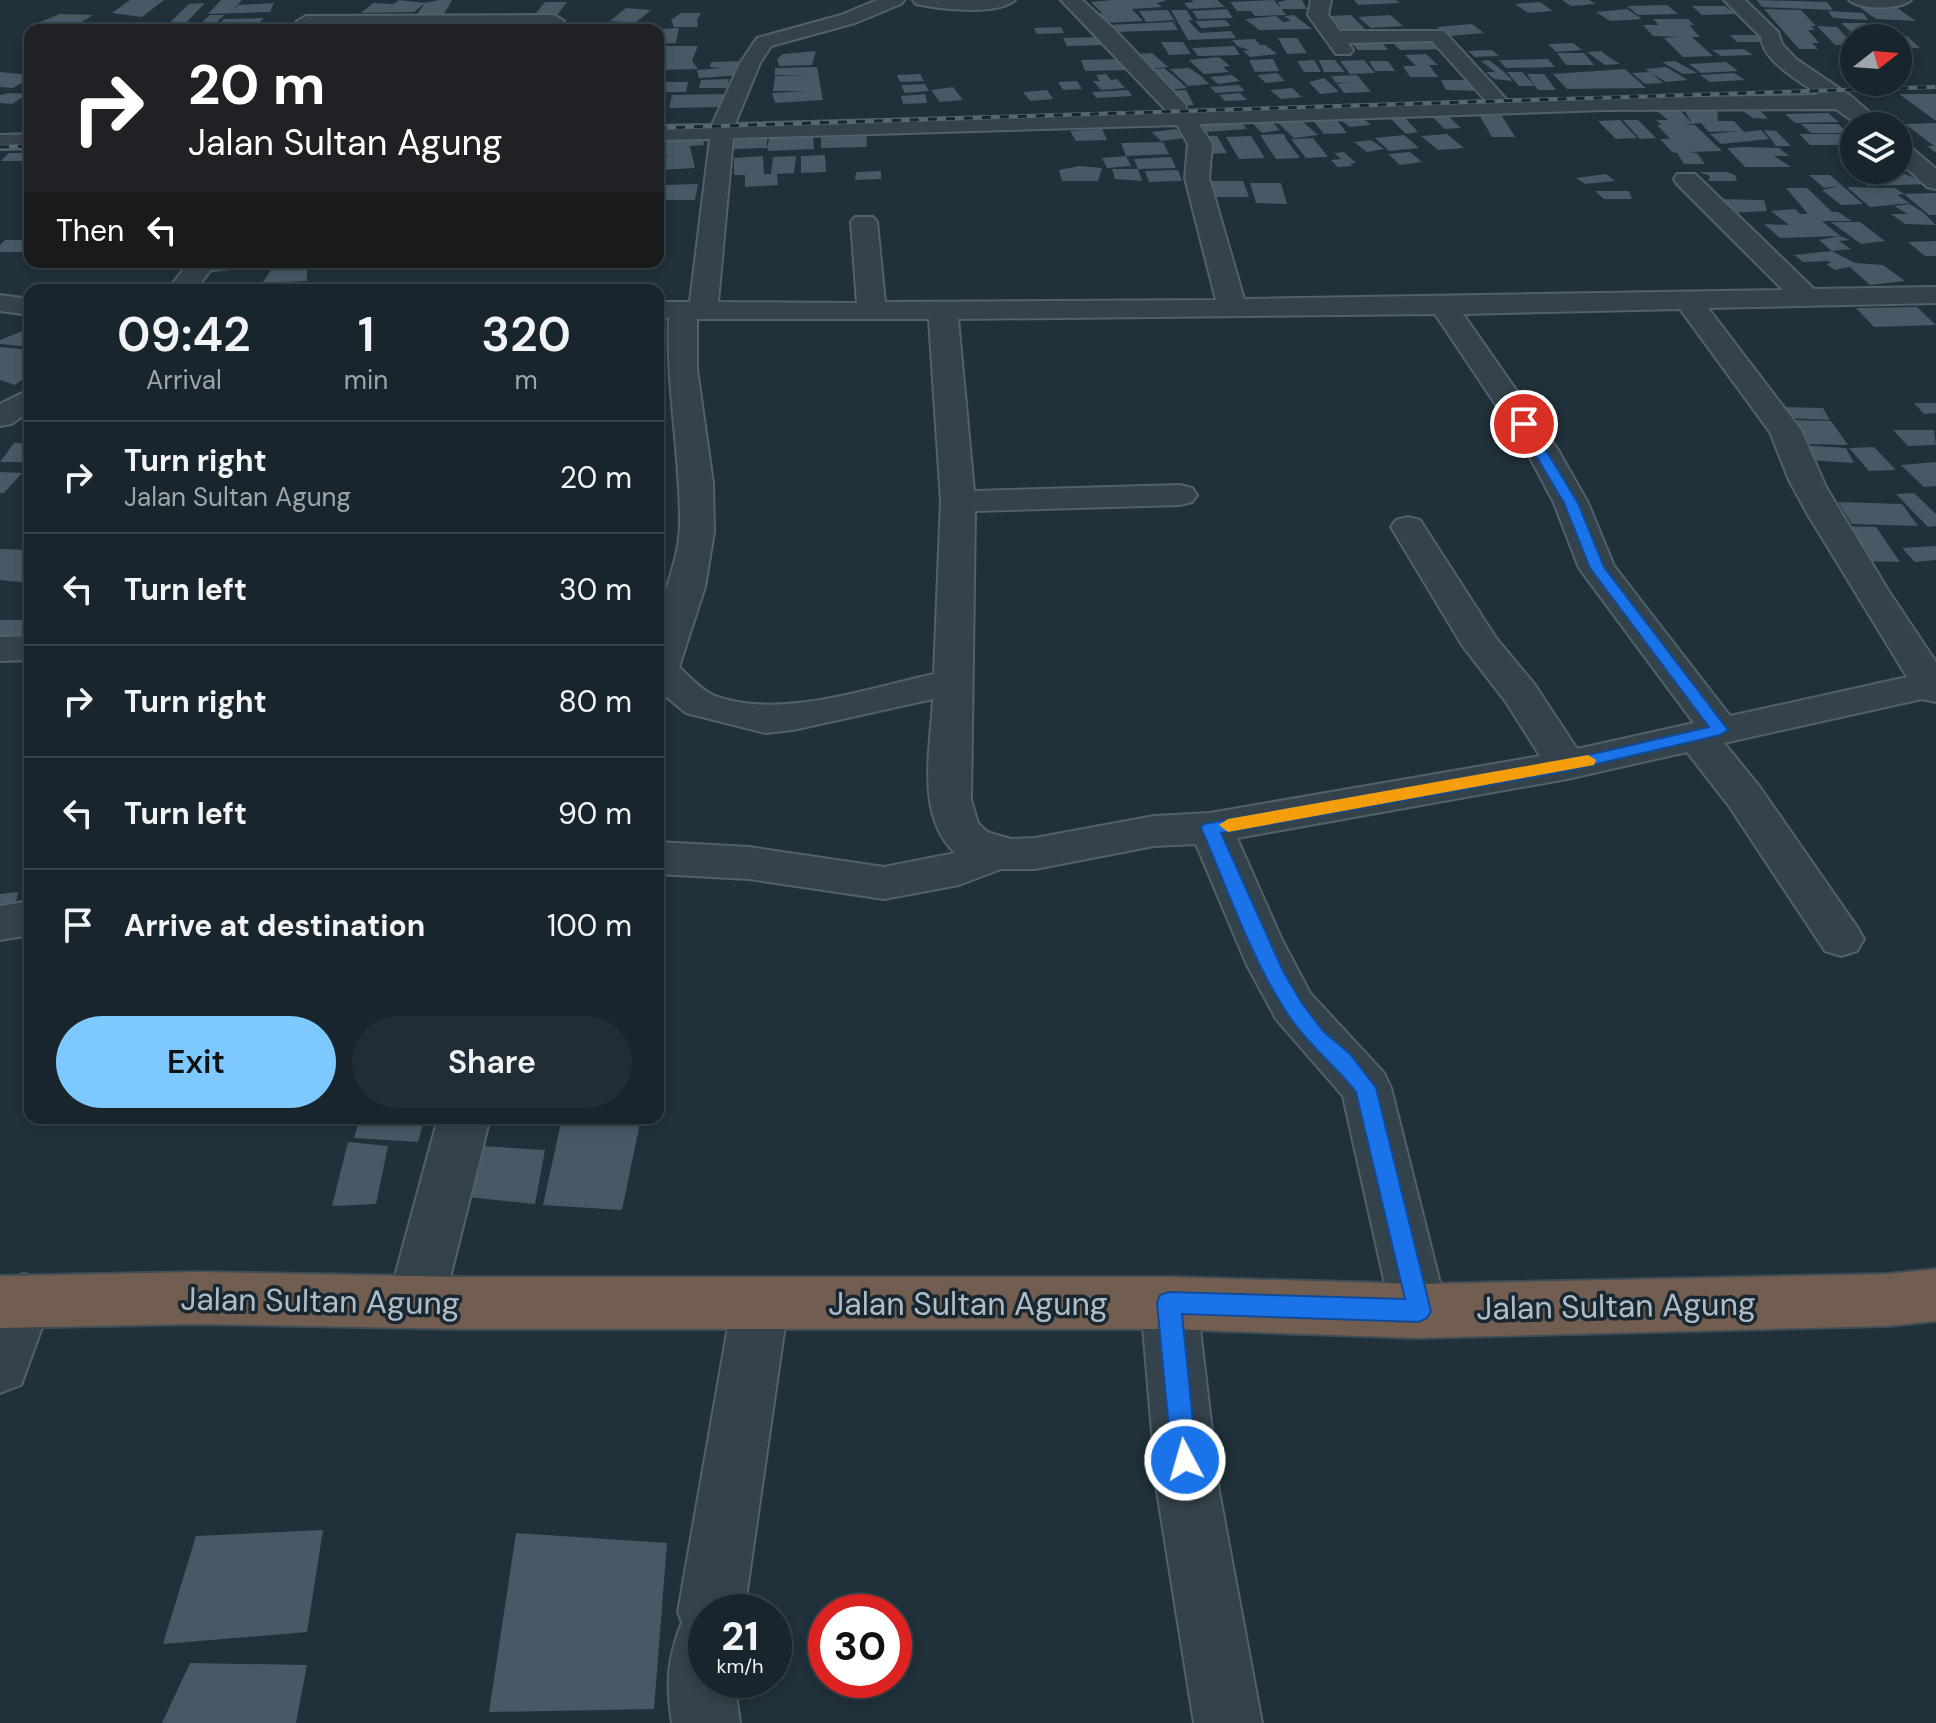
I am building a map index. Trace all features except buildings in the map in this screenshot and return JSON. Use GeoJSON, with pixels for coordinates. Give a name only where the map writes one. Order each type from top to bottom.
{"type":"FeatureCollection","features":[{"type":"Feature","properties":{"kind":"highway","name":"Jalan Sultan Agung"},"geometry":{"type":"LineString","coordinates":[[12,1301],[196,1298],[760,1304],[1169,1303],[1419,1311],[1887,1300],[1936,1295]]}},
{"type":"Feature","properties":{"kind":"street"},"geometry":{"type":"LineString","coordinates":[[664,654],[687,587],[697,532],[696,483],[682,369],[681,310],[724,126],[750,63],[764,42],[848,19],[894,0]]}},
{"type":"Feature","properties":{"kind":"street"},"geometry":{"type":"LineString","coordinates":[[923,0],[950,5],[1005,0]]}},
{"type":"Feature","properties":{"kind":"street"},"geometry":{"type":"LineString","coordinates":[[1071,0],[1108,34],[1180,113],[1200,144],[1197,178],[1232,308]]}},
{"type":"Feature","properties":{"kind":"street"},"geometry":{"type":"LineString","coordinates":[[1321,0],[1318,15],[1340,43],[1437,35],[1497,99]]}},
{"type":"Feature","properties":{"kind":"street"},"geometry":{"type":"LineString","coordinates":[[1734,0],[1771,36],[1772,45],[1789,63],[1856,112]]}},
{"type":"Feature","properties":{"kind":"street"},"geometry":{"type":"LineString","coordinates":[[1859,0],[1901,0]]}},
{"type":"Feature","properties":{"kind":"street"},"geometry":{"type":"LineString","coordinates":[[306,24],[309,1]]}},
{"type":"Feature","properties":{"kind":"street"},"geometry":{"type":"LineString","coordinates":[[405,24],[554,21]]}},
{"type":"Feature","properties":{"kind":"street"},"geometry":{"type":"LineString","coordinates":[[1180,113],[1818,83]]}},
{"type":"Feature","properties":{"kind":"street"},"geometry":{"type":"LineString","coordinates":[[664,132],[724,126],[1180,113],[1741,100],[1844,102]]}},
{"type":"Feature","properties":{"kind":"street"},"geometry":{"type":"LineString","coordinates":[[664,122],[724,126]]}},
{"type":"Feature","properties":{"kind":"street"},"geometry":{"type":"LineString","coordinates":[[0,142],[24,141]]}},
{"type":"Feature","properties":{"kind":"street"},"geometry":{"type":"LineString","coordinates":[[1912,161],[1936,182]]}},
{"type":"Feature","properties":{"kind":"street"},"geometry":{"type":"LineString","coordinates":[[1686,179],[1806,297]]}},
{"type":"Feature","properties":{"kind":"street"},"geometry":{"type":"LineString","coordinates":[[864,222],[872,311]]}},
{"type":"Feature","properties":{"kind":"street"},"geometry":{"type":"LineString","coordinates":[[186,284],[199,268]]}},
{"type":"Feature","properties":{"kind":"street"},"geometry":{"type":"LineString","coordinates":[[681,310],[1443,306],[1806,297],[1930,300]]}},
{"type":"Feature","properties":{"kind":"street"},"geometry":{"type":"LineString","coordinates":[[943,311],[958,501],[950,800],[954,822],[971,843],[996,853],[1031,854],[1158,830],[1216,841],[1298,815],[1709,742],[1934,686],[1856,567],[1806,483],[1796,450],[1785,430],[1687,300]]}},
{"type":"Feature","properties":{"kind":"street"},"geometry":{"type":"LineString","coordinates":[[0,303],[24,306]]}},
{"type":"Feature","properties":{"kind":"street"},"geometry":{"type":"LineString","coordinates":[[1443,306],[1542,450],[1571,503],[1597,568],[1841,939]]}},
{"type":"Feature","properties":{"kind":"street"},"geometry":{"type":"LineString","coordinates":[[0,417],[24,402]]}},
{"type":"Feature","properties":{"kind":"street"},"geometry":{"type":"LineString","coordinates":[[958,501],[1180,495]]}},
{"type":"Feature","properties":{"kind":"street"},"geometry":{"type":"LineString","coordinates":[[1408,527],[1481,645],[1521,694],[1567,765]]}},
{"type":"Feature","properties":{"kind":"street"},"geometry":{"type":"LineString","coordinates":[[0,649],[24,648]]}},
{"type":"Feature","properties":{"kind":"street"},"geometry":{"type":"LineString","coordinates":[[664,673],[695,702],[765,720],[793,717],[953,682]]}},
{"type":"Feature","properties":{"kind":"street"},"geometry":{"type":"LineString","coordinates":[[1216,841],[1274,973],[1294,1008],[1316,1037],[1343,1060],[1366,1088],[1419,1311]]}},
{"type":"Feature","properties":{"kind":"street"},"geometry":{"type":"LineString","coordinates":[[664,858],[749,863],[884,883],[959,869],[996,853]]}},
{"type":"Feature","properties":{"kind":"street"},"geometry":{"type":"LineString","coordinates":[[0,923],[24,919]]}},
{"type":"Feature","properties":{"kind":"street"},"geometry":{"type":"LineString","coordinates":[[416,1302],[462,1124]]}},
{"type":"Feature","properties":{"kind":"street"},"geometry":{"type":"LineString","coordinates":[[0,1365],[12,1301]]}},
{"type":"Feature","properties":{"kind":"street"},"geometry":{"type":"LineString","coordinates":[[1169,1303],[1188,1491],[1228,1723]]}},
{"type":"Feature","properties":{"kind":"street"},"geometry":{"type":"LineString","coordinates":[[714,1594],[760,1304]]}},
{"type":"Feature","properties":{"kind":"street"},"geometry":{"type":"LineString","coordinates":[[702,1698],[706,1723]]}},
{"type":"Feature","properties":{"kind":"railway"},"geometry":{"type":"LineString","coordinates":[[664,128],[1936,87]]}},
{"type":"Feature","properties":{"kind":"railway"},"geometry":{"type":"LineString","coordinates":[[0,147],[24,146]]}},
{"type":"Feature","properties":{"kind":"slow traffic"},"geometry":{"type":"LineString","coordinates":[[1228,825],[1298,815],[1588,760]]}},
{"type":"Feature","properties":{"kind":"route"},"geometry":{"type":"LineString","coordinates":[[1185,1460],[1169,1303],[1419,1311],[1366,1088],[1343,1060],[1316,1037],[1294,1008],[1274,973],[1210,828],[1298,815],[1567,765],[1720,730],[1597,568],[1571,503],[1524,424]]}}]}
